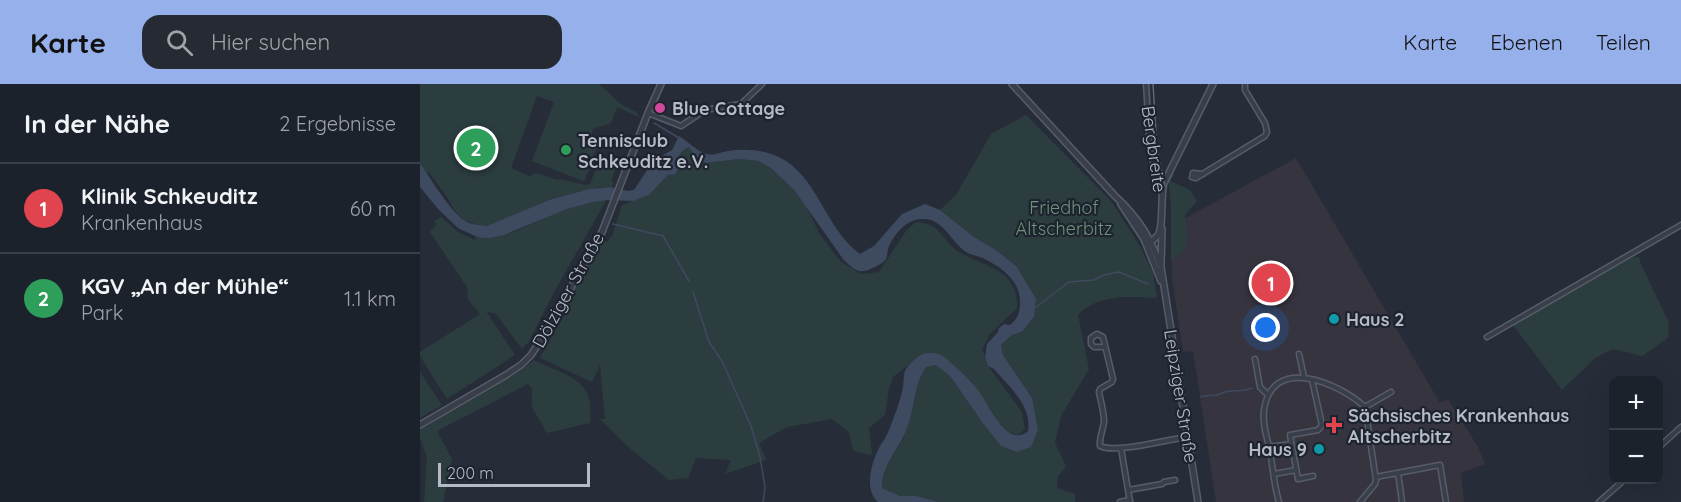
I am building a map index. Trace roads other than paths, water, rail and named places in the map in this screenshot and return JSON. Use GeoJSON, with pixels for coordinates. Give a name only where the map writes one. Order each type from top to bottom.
{"type":"FeatureCollection","features":[{"type":"Feature","properties":{"kind":"street","name":"Dölziger Straße"},"geometry":{"type":"LineString","coordinates":[[420,425],[506,375],[521,365],[531,354],[546,332],[602,232],[661,84]]}},
{"type":"Feature","properties":{"kind":"street"},"geometry":{"type":"LineString","coordinates":[[648,113],[681,126],[705,110],[741,104],[762,84]]}},
{"type":"Feature","properties":{"kind":"street","name":"Leipziger Straße"},"geometry":{"type":"LineString","coordinates":[[1012,84],[1127,207],[1145,231],[1165,291]]}},
{"type":"Feature","properties":{"kind":"street","name":"Bergbreite"},"geometry":{"type":"LineString","coordinates":[[1146,84],[1153,160],[1162,186],[1161,225]]}},
{"type":"Feature","properties":{"kind":"street"},"geometry":{"type":"LineString","coordinates":[[1162,186],[1213,84]]}},
{"type":"Feature","properties":{"kind":"street"},"geometry":{"type":"LineString","coordinates":[[1203,174],[1265,136],[1267,132],[1267,127],[1245,90],[1245,84]]}},
{"type":"Feature","properties":{"kind":"street","name":"Leipziger Straße"},"geometry":{"type":"LineString","coordinates":[[1115,196],[1149,243]]}},
{"type":"Feature","properties":{"kind":"street"},"geometry":{"type":"LineString","coordinates":[[1149,243],[1159,233],[1161,225]]}},
{"type":"Feature","properties":{"kind":"street","name":"Leipziger Straße"},"geometry":{"type":"LineString","coordinates":[[1161,225],[1161,267],[1198,502]]}},
{"type":"Feature","properties":{"kind":"street"},"geometry":{"type":"LineString","coordinates":[[1487,337],[1681,225]]}},
{"type":"Feature","properties":{"kind":"street"},"geometry":{"type":"LineString","coordinates":[[1152,251],[1162,244]]}},
{"type":"Feature","properties":{"kind":"street","name":"Leipziger Straße"},"geometry":{"type":"LineString","coordinates":[[1152,251],[1161,267]]}},
{"type":"Feature","properties":{"kind":"street"},"geometry":{"type":"LineString","coordinates":[[1105,346],[1113,379],[1099,392],[1104,418],[1100,446],[1121,448],[1188,437]]}},
{"type":"Feature","properties":{"kind":"street"},"geometry":{"type":"LineString","coordinates":[[1299,354],[1304,377]]}},
{"type":"Feature","properties":{"kind":"street"},"geometry":{"type":"LineString","coordinates":[[1255,359],[1260,387],[1268,395]]}},
{"type":"Feature","properties":{"kind":"street"},"geometry":{"type":"LineString","coordinates":[[1278,501],[1264,428],[1264,411],[1268,395],[1279,382],[1304,377],[1335,388],[1365,407],[1376,477],[1375,484],[1363,501]]}},
{"type":"Feature","properties":{"kind":"street"},"geometry":{"type":"LineString","coordinates":[[1312,379],[1322,425],[1318,430],[1290,435],[1298,479],[1313,476]]}},
{"type":"Feature","properties":{"kind":"street"},"geometry":{"type":"LineString","coordinates":[[1365,407],[1391,392]]}},
{"type":"Feature","properties":{"kind":"street"},"geometry":{"type":"LineString","coordinates":[[1663,444],[1681,427]]}},
{"type":"Feature","properties":{"kind":"street"},"geometry":{"type":"LineString","coordinates":[[1269,447],[1291,444]]}},
{"type":"Feature","properties":{"kind":"street"},"geometry":{"type":"LineString","coordinates":[[1120,502],[1130,501],[1121,448]]}},
{"type":"Feature","properties":{"kind":"street"},"geometry":{"type":"LineString","coordinates":[[1376,477],[1440,465],[1446,502]]}},
{"type":"Feature","properties":{"kind":"street"},"geometry":{"type":"LineString","coordinates":[[1274,474],[1296,470]]}},
{"type":"Feature","properties":{"kind":"street"},"geometry":{"type":"LineString","coordinates":[[1398,473],[1402,502]]}},
{"type":"Feature","properties":{"kind":"street"},"geometry":{"type":"LineString","coordinates":[[1128,490],[1175,480]]}},
{"type":"Feature","properties":{"kind":"street"},"geometry":{"type":"LineString","coordinates":[[1599,502],[1619,484]]}},
{"type":"Feature","properties":{"kind":"water"},"geometry":{"type":"Polygon","coordinates":[[[679,136],[706,154],[751,150],[773,154],[786,161],[798,171],[816,194],[839,233],[860,254],[874,246],[902,214],[925,204],[940,210],[1016,266],[1036,299],[1034,317],[1022,332],[1012,335],[1001,345],[1003,355],[1032,398],[1038,430],[1031,447],[1017,452],[1001,446],[950,376],[936,365],[926,367],[919,382],[909,423],[884,473],[882,488],[900,496],[917,496],[938,502],[878,502],[873,496],[870,475],[874,459],[897,409],[903,390],[905,371],[923,354],[939,354],[956,367],[978,390],[994,416],[1006,430],[1021,435],[1028,431],[1023,405],[994,369],[988,366],[985,357],[987,344],[999,328],[1004,324],[1010,325],[1017,317],[1020,306],[1018,290],[1010,277],[998,266],[966,252],[936,222],[923,219],[907,224],[892,241],[884,262],[865,271],[857,270],[843,259],[795,191],[771,168],[759,161],[739,159],[706,163],[696,157],[689,147],[679,155],[676,174],[668,175],[649,195],[633,201],[607,200],[567,209],[504,235],[490,238],[475,236],[458,228],[420,187],[420,163],[440,194],[458,215],[469,223],[487,226],[549,200],[589,189],[610,187],[634,190],[653,161],[672,150],[679,136]]]}},
{"type":"Feature","properties":{"kind":"waterway"},"geometry":{"type":"LineString","coordinates":[[654,123],[679,138]]}},
{"type":"Feature","properties":{"kind":"waterway"},"geometry":{"type":"LineString","coordinates":[[613,224],[663,236],[689,281]]}},
{"type":"Feature","properties":{"kind":"waterway"},"geometry":{"type":"LineString","coordinates":[[1035,308],[1069,282],[1094,280],[1119,272],[1148,284]]}},
{"type":"Feature","properties":{"kind":"waterway"},"geometry":{"type":"LineString","coordinates":[[693,292],[709,342],[722,361],[751,426],[760,457],[765,487],[763,502]]}},
{"type":"Feature","properties":{"kind":"waterway"},"geometry":{"type":"LineString","coordinates":[[1201,397],[1252,388]]}},
{"type":"Feature","properties":{"kind":"tram line"},"geometry":{"type":"LineString","coordinates":[[1153,84],[1157,148],[1165,187]]}},
{"type":"Feature","properties":{"kind":"place","name":"Blue Cottage"},"geometry":{"type":"Point","coordinates":[660,108]}},
{"type":"Feature","properties":{"kind":"place","name":"KGV „An der Mühle“"},"geometry":{"type":"Point","coordinates":[476,148]}},
{"type":"Feature","properties":{"kind":"place","name":"Tennisclub Schkeuditz e.V."},"geometry":{"type":"Point","coordinates":[566,150]}},
{"type":"Feature","properties":{"kind":"place","name":"Klinik Schkeuditz"},"geometry":{"type":"Point","coordinates":[1271,283]}},
{"type":"Feature","properties":{"kind":"place","name":"Haus 2"},"geometry":{"type":"Point","coordinates":[1334,319]}},
{"type":"Feature","properties":{"kind":"place","name":"Sächsisches Krankenhaus Altscherbitz"},"geometry":{"type":"Point","coordinates":[1334,425]}},
{"type":"Feature","properties":{"kind":"place","name":"Haus 9"},"geometry":{"type":"Point","coordinates":[1319,449]}},
{"type":"Feature","properties":{"kind":"park label","name":"Friedhof Altscherbitz"},"geometry":{"type":"Point","coordinates":[1064,217]}}]}
